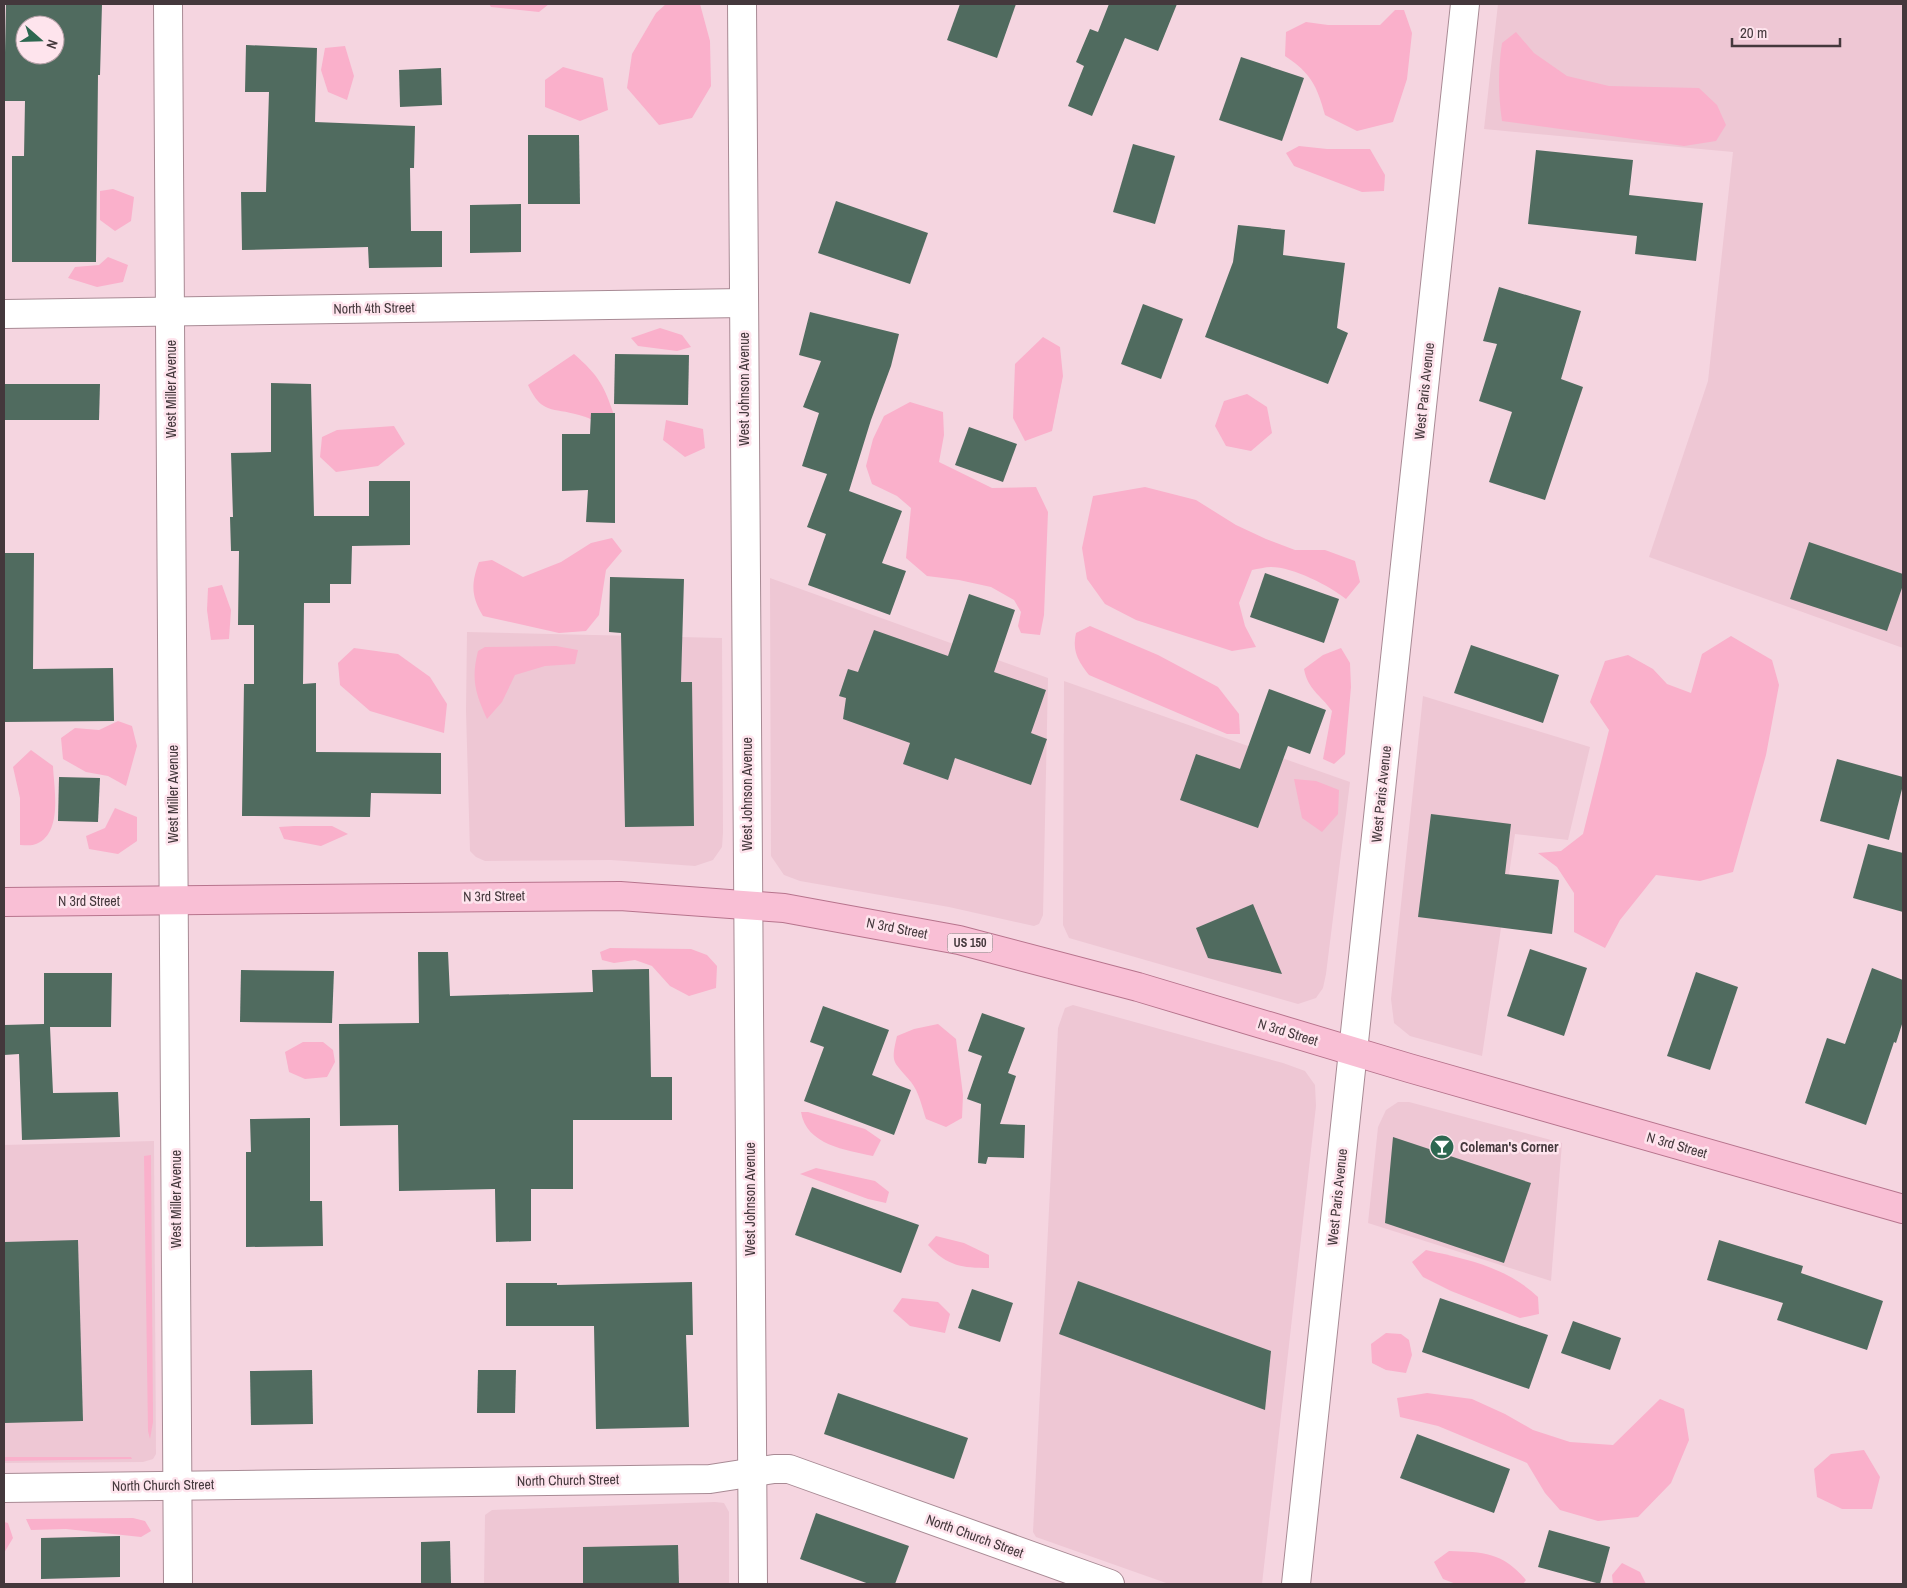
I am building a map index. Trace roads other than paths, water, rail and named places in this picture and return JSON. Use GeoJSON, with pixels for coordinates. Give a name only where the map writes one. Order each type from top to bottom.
{"type":"FeatureCollection","features":[{"type":"Feature","properties":{"kind":"main road","name":"N 3rd Street"},"geometry":{"type":"LineString","coordinates":[[4,902],[620,896],[794,909],[959,940],[1138,987],[1352,1051],[1903,1209]]}},
{"type":"Feature","properties":{"kind":"street","name":"West Miller Avenue"},"geometry":{"type":"LineString","coordinates":[[168,4],[178,1584]]}},
{"type":"Feature","properties":{"kind":"street","name":"West Johnson Avenue"},"geometry":{"type":"LineString","coordinates":[[742,4],[753,1584]]}},
{"type":"Feature","properties":{"kind":"street","name":"West Paris Avenue"},"geometry":{"type":"LineString","coordinates":[[1296,1584],[1465,4]]}},
{"type":"Feature","properties":{"kind":"street","name":"North 4th Street"},"geometry":{"type":"LineString","coordinates":[[4,314],[744,303]]}},
{"type":"Feature","properties":{"kind":"street","name":"North Church Street"},"geometry":{"type":"LineString","coordinates":[[4,1488],[178,1484],[710,1479],[752,1472],[789,1469],[1110,1584]]}},
{"type":"Feature","properties":{"kind":"place","name":"Coleman's Corner"},"geometry":{"type":"Point","coordinates":[1442,1147]}}]}
